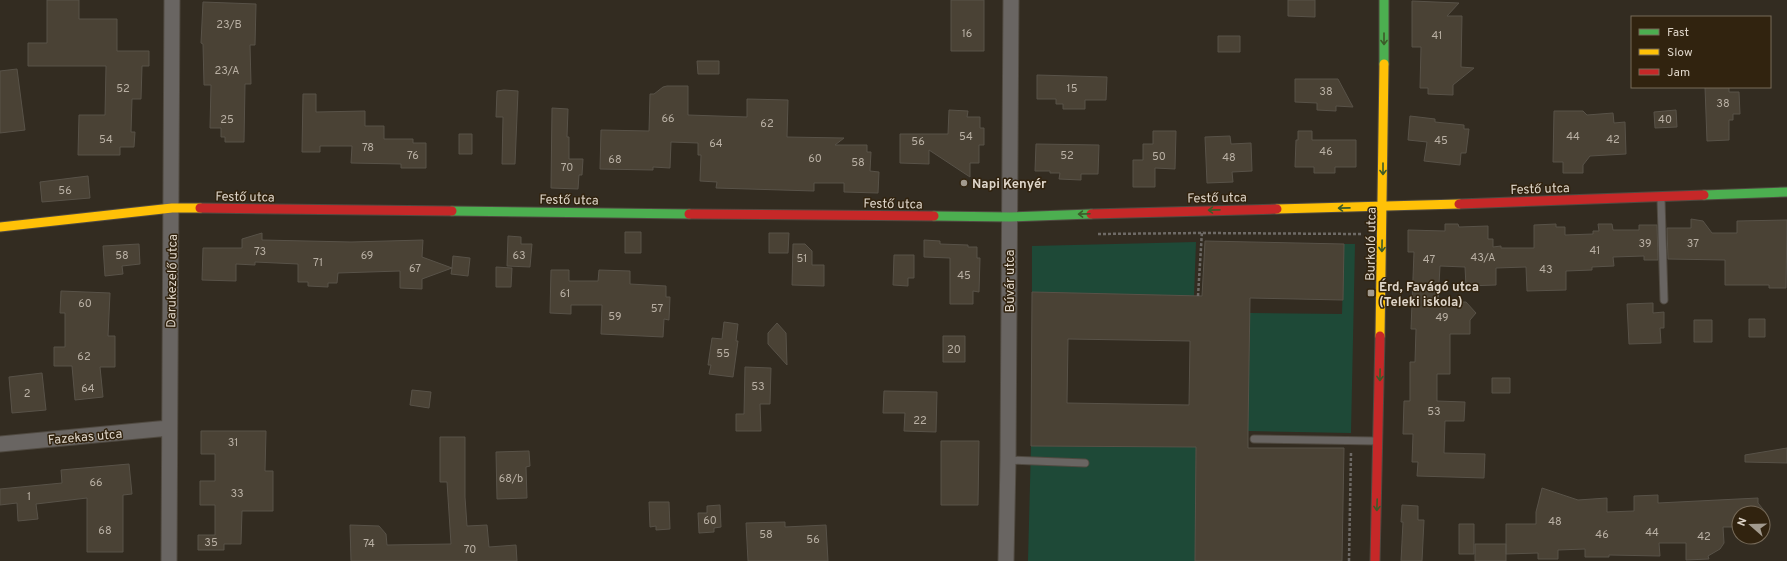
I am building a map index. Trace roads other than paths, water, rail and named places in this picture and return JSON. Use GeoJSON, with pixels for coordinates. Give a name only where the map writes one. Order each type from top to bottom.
{"type":"FeatureCollection","features":[{"type":"Feature","properties":{"kind":"street","name":"Darukezelő utca"},"geometry":{"type":"LineString","coordinates":[[169,561],[172,0]]}},
{"type":"Feature","properties":{"kind":"street","name":"Búvár utca"},"geometry":{"type":"LineString","coordinates":[[1006,561],[1011,0]]}},
{"type":"Feature","properties":{"kind":"street","name":"Burkoló utca"},"geometry":{"type":"LineString","coordinates":[[1375,561],[1383,235],[1384,0]]}},
{"type":"Feature","properties":{"kind":"street","name":"Festő utca"},"geometry":{"type":"LineString","coordinates":[[0,227],[172,208],[1010,217],[1787,192]]}},
{"type":"Feature","properties":{"kind":"street","name":"Fazekas utca"},"geometry":{"type":"LineString","coordinates":[[0,444],[169,428]]}},
{"type":"Feature","properties":{"kind":"lane"},"geometry":{"type":"LineString","coordinates":[[1661,196],[1664,300]]}},
{"type":"Feature","properties":{"kind":"lane"},"geometry":{"type":"LineString","coordinates":[[1254,439],[1379,441]]}},
{"type":"Feature","properties":{"kind":"lane"},"geometry":{"type":"LineString","coordinates":[[1008,460],[1085,463]]}},
{"type":"Feature","properties":{"kind":"place","name":"Napi Kenyér"},"geometry":{"type":"Point","coordinates":[964,183]}},
{"type":"Feature","properties":{"kind":"place","name":"Érd, Favágó utca (Teleki iskola)"},"geometry":{"type":"Point","coordinates":[1371,293]}}]}
